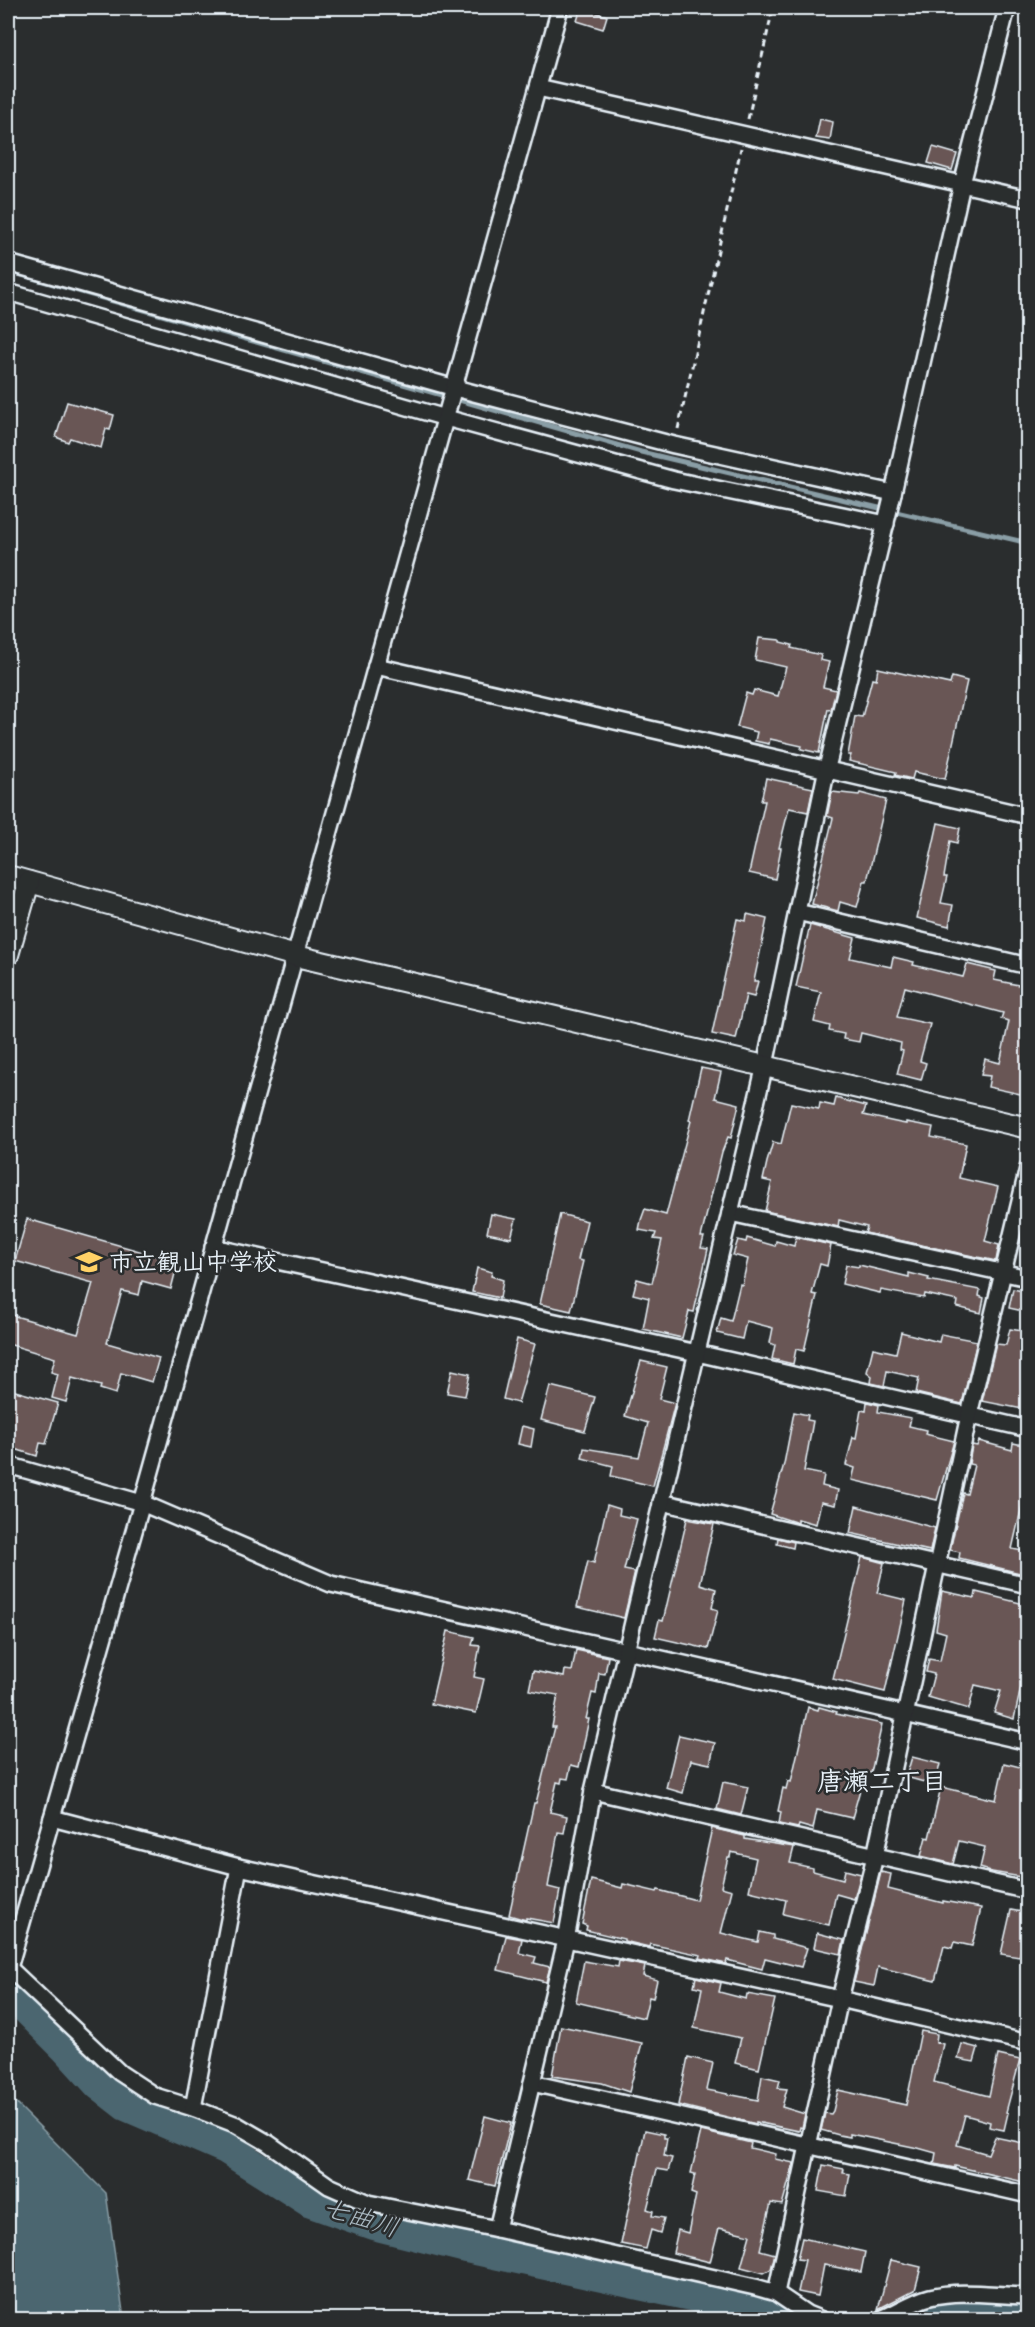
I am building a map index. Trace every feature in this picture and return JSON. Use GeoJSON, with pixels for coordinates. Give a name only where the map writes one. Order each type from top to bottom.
{"type":"FeatureCollection","features":[{"type":"Feature","properties":{"kind":"street"},"geometry":{"type":"LineString","coordinates":[[560,8],[296,957],[8,1967],[120,2073],[155,2096],[237,2125],[268,2143],[329,2186],[368,2203],[497,2229],[776,2293],[807,2314],[822,2319]]}},
{"type":"Feature","properties":{"kind":"street"},"geometry":{"type":"LineString","coordinates":[[497,2229],[566,1940],[593,1791],[765,1065],[827,768],[886,524],[962,184],[1007,8]]}},
{"type":"Feature","properties":{"kind":"street"},"geometry":{"type":"LineString","coordinates":[[538,88],[1028,200]]}},
{"type":"Feature","properties":{"kind":"street"},"geometry":{"type":"LineString","coordinates":[[8,263],[455,388],[674,445],[893,493]]}},
{"type":"Feature","properties":{"kind":"street"},"geometry":{"type":"LineString","coordinates":[[8,292],[446,418],[674,480],[886,524]]}},
{"type":"Feature","properties":{"kind":"street"},"geometry":{"type":"LineString","coordinates":[[376,666],[1028,816]]}},
{"type":"Feature","properties":{"kind":"street"},"geometry":{"type":"LineString","coordinates":[[8,876],[296,957],[1028,1128]]}},
{"type":"Feature","properties":{"kind":"street"},"geometry":{"type":"LineString","coordinates":[[8,955],[28,882]]}},
{"type":"Feature","properties":{"kind":"street"},"geometry":{"type":"LineString","coordinates":[[797,912],[1028,966]]}},
{"type":"Feature","properties":{"kind":"street"},"geometry":{"type":"LineString","coordinates":[[776,2293],[840,1999],[875,1856],[969,1415],[1028,1168]]}},
{"type":"Feature","properties":{"kind":"street"},"geometry":{"type":"LineString","coordinates":[[730,1213],[1028,1278]]}},
{"type":"Feature","properties":{"kind":"street"},"geometry":{"type":"LineString","coordinates":[[213,1247],[697,1353],[1028,1429]]}},
{"type":"Feature","properties":{"kind":"street"},"geometry":{"type":"LineString","coordinates":[[8,1465],[142,1503],[331,1584],[1028,1742]]}},
{"type":"Feature","properties":{"kind":"street"},"geometry":{"type":"LineString","coordinates":[[661,1502],[1028,1585]]}},
{"type":"Feature","properties":{"kind":"street"},"geometry":{"type":"LineString","coordinates":[[593,1791],[1028,1891]]}},
{"type":"Feature","properties":{"kind":"street"},"geometry":{"type":"LineString","coordinates":[[52,1818],[239,1867],[840,1999],[1028,2043]]}},
{"type":"Feature","properties":{"kind":"street"},"geometry":{"type":"LineString","coordinates":[[193,2108],[239,1867]]}},
{"type":"Feature","properties":{"kind":"street"},"geometry":{"type":"LineString","coordinates":[[532,2083],[1028,2196]]}},
{"type":"Feature","properties":{"kind":"street"},"geometry":{"type":"LineString","coordinates":[[879,2319],[909,2304],[933,2296],[978,2293],[1028,2296]]}},
{"type":"Feature","properties":{"kind":"path"},"geometry":{"type":"LineString","coordinates":[[674,445],[773,8]]}},
{"type":"Feature","properties":{"kind":"water"},"geometry":{"type":"Polygon","coordinates":[[[8,2095],[106,2193],[124,2319],[8,2319],[8,2095]]]}},
{"type":"Feature","properties":{"kind":"building"},"geometry":{"type":"Polygon","coordinates":[[[581,8],[607,16],[603,29],[577,21],[581,8]]]}},
{"type":"Feature","properties":{"kind":"building"},"geometry":{"type":"Polygon","coordinates":[[[820,119],[833,122],[830,140],[816,138],[820,119]]]}},
{"type":"Feature","properties":{"kind":"building"},"geometry":{"type":"Polygon","coordinates":[[[933,147],[957,154],[952,170],[928,163],[933,147]]]}},
{"type":"Feature","properties":{"kind":"building"},"geometry":{"type":"Polygon","coordinates":[[[67,402],[114,415],[110,430],[106,429],[101,448],[70,438],[68,442],[56,437],[67,402]]]}},
{"type":"Feature","properties":{"kind":"building"},"geometry":{"type":"Polygon","coordinates":[[[759,638],[780,640],[780,642],[792,645],[791,648],[821,655],[820,660],[829,662],[823,687],[836,690],[831,710],[828,709],[819,753],[801,749],[802,746],[770,739],[769,744],[755,741],[757,732],[737,727],[746,693],[752,695],[754,690],[778,696],[786,667],[755,660],[759,638]]]}},
{"type":"Feature","properties":{"kind":"building"},"geometry":{"type":"Polygon","coordinates":[[[878,668],[950,684],[952,677],[967,681],[945,779],[914,772],[912,779],[895,775],[896,772],[849,761],[855,716],[862,717],[872,679],[876,680],[878,668]]]}},
{"type":"Feature","properties":{"kind":"building"},"geometry":{"type":"Polygon","coordinates":[[[766,778],[813,788],[808,812],[789,808],[779,848],[781,848],[775,879],[749,873],[765,801],[761,801],[766,778]]]}},
{"type":"Feature","properties":{"kind":"building"},"geometry":{"type":"Polygon","coordinates":[[[832,792],[859,795],[860,793],[886,800],[867,881],[864,881],[857,907],[840,902],[838,911],[812,904],[833,818],[827,816],[832,792]]]}},
{"type":"Feature","properties":{"kind":"building"},"geometry":{"type":"Polygon","coordinates":[[[938,823],[960,828],[957,843],[950,841],[944,877],[947,877],[941,903],[953,905],[949,926],[917,918],[938,823]]]}},
{"type":"Feature","properties":{"kind":"building"},"geometry":{"type":"Polygon","coordinates":[[[747,914],[767,919],[754,981],[758,981],[754,997],[746,995],[736,1039],[712,1034],[737,919],[746,921],[747,914]]]}},
{"type":"Feature","properties":{"kind":"building"},"geometry":{"type":"Polygon","coordinates":[[[810,925],[855,938],[850,958],[891,967],[893,957],[914,962],[913,965],[963,977],[967,964],[996,971],[994,980],[1028,987],[1028,1085],[1025,1095],[988,1087],[990,1076],[981,1075],[985,1059],[1000,1063],[1009,1021],[1001,1019],[1003,1013],[905,987],[897,1017],[930,1024],[920,1061],[926,1063],[921,1080],[897,1074],[903,1051],[900,1050],[901,1043],[861,1033],[859,1042],[843,1039],[844,1034],[829,1031],[830,1026],[814,1022],[821,992],[796,987],[810,925]]]}},
{"type":"Feature","properties":{"kind":"building"},"geometry":{"type":"Polygon","coordinates":[[[701,1068],[721,1072],[715,1098],[739,1104],[731,1138],[728,1137],[722,1152],[701,1237],[704,1237],[701,1248],[708,1249],[694,1312],[689,1311],[682,1338],[643,1329],[649,1298],[633,1294],[637,1279],[652,1283],[662,1240],[654,1239],[656,1233],[639,1230],[641,1220],[645,1209],[666,1215],[691,1121],[689,1120],[701,1068]]]}},
{"type":"Feature","properties":{"kind":"building"},"geometry":{"type":"Polygon","coordinates":[[[836,1098],[866,1106],[863,1115],[933,1127],[931,1137],[966,1144],[959,1178],[998,1187],[985,1241],[999,1245],[996,1261],[865,1233],[867,1227],[839,1220],[838,1227],[765,1211],[772,1182],[763,1180],[767,1162],[773,1142],[781,1144],[791,1103],[819,1109],[820,1103],[834,1106],[836,1098]]]}},
{"type":"Feature","properties":{"kind":"building"},"geometry":{"type":"Polygon","coordinates":[[[491,1214],[516,1219],[511,1238],[487,1233],[491,1214]]]}},
{"type":"Feature","properties":{"kind":"building"},"geometry":{"type":"Polygon","coordinates":[[[560,1214],[587,1221],[578,1260],[583,1261],[571,1311],[540,1304],[560,1214]]]}},
{"type":"Feature","properties":{"kind":"building"},"geometry":{"type":"Polygon","coordinates":[[[27,1219],[178,1262],[171,1289],[142,1281],[139,1295],[122,1291],[107,1343],[159,1358],[152,1382],[121,1373],[116,1394],[100,1389],[101,1386],[72,1378],[66,1402],[52,1398],[58,1374],[51,1372],[55,1358],[8,1344],[8,1314],[78,1334],[93,1283],[15,1261],[27,1219]]]}},
{"type":"Feature","properties":{"kind":"building"},"geometry":{"type":"Polygon","coordinates":[[[796,1237],[831,1245],[827,1266],[820,1264],[812,1294],[817,1295],[804,1351],[796,1349],[793,1364],[772,1359],[775,1345],[770,1343],[773,1328],[746,1321],[742,1339],[717,1333],[721,1318],[731,1321],[748,1259],[733,1255],[738,1240],[746,1242],[747,1238],[775,1246],[776,1241],[794,1246],[796,1237]]]}},
{"type":"Feature","properties":{"kind":"building"},"geometry":{"type":"Polygon","coordinates":[[[846,1265],[859,1267],[859,1265],[909,1277],[909,1273],[929,1278],[928,1280],[980,1290],[979,1296],[984,1298],[981,1313],[957,1307],[958,1301],[925,1294],[924,1298],[881,1290],[880,1293],[842,1284],[846,1265]]]}},
{"type":"Feature","properties":{"kind":"building"},"geometry":{"type":"Polygon","coordinates":[[[477,1268],[492,1272],[491,1276],[503,1280],[500,1298],[472,1292],[477,1268]]]}},
{"type":"Feature","properties":{"kind":"building"},"geometry":{"type":"Polygon","coordinates":[[[1013,1289],[1027,1292],[1023,1311],[1009,1308],[1013,1289]]]}},
{"type":"Feature","properties":{"kind":"building"},"geometry":{"type":"Polygon","coordinates":[[[1010,1329],[1028,1332],[1028,1410],[982,1401],[996,1344],[1006,1345],[1010,1329]]]}},
{"type":"Feature","properties":{"kind":"building"},"geometry":{"type":"Polygon","coordinates":[[[901,1332],[939,1342],[941,1334],[977,1341],[962,1404],[916,1393],[919,1378],[887,1371],[884,1386],[871,1383],[872,1376],[867,1372],[873,1348],[896,1353],[901,1332]]]}},
{"type":"Feature","properties":{"kind":"building"},"geometry":{"type":"Polygon","coordinates":[[[517,1339],[535,1344],[518,1403],[503,1399],[517,1339]]]}},
{"type":"Feature","properties":{"kind":"building"},"geometry":{"type":"Polygon","coordinates":[[[641,1361],[667,1367],[659,1399],[675,1403],[653,1486],[611,1476],[613,1466],[582,1458],[584,1448],[639,1457],[648,1423],[625,1416],[641,1361]]]}},
{"type":"Feature","properties":{"kind":"building"},"geometry":{"type":"Polygon","coordinates":[[[452,1370],[470,1374],[465,1396],[447,1393],[452,1370]]]}},
{"type":"Feature","properties":{"kind":"building"},"geometry":{"type":"Polygon","coordinates":[[[550,1386],[595,1397],[585,1431],[541,1420],[550,1386]]]}},
{"type":"Feature","properties":{"kind":"building"},"geometry":{"type":"Polygon","coordinates":[[[8,1389],[58,1403],[46,1444],[40,1443],[37,1456],[8,1447],[8,1389]]]}},
{"type":"Feature","properties":{"kind":"building"},"geometry":{"type":"Polygon","coordinates":[[[867,1402],[879,1405],[878,1412],[911,1418],[909,1426],[926,1430],[925,1434],[954,1441],[937,1500],[852,1480],[855,1468],[846,1465],[853,1437],[856,1438],[861,1410],[866,1411],[867,1402]]]}},
{"type":"Feature","properties":{"kind":"building"},"geometry":{"type":"Polygon","coordinates":[[[794,1412],[808,1415],[807,1420],[813,1421],[804,1471],[824,1475],[822,1486],[838,1490],[835,1505],[821,1502],[816,1524],[798,1519],[798,1523],[770,1514],[784,1464],[794,1412]]]}},
{"type":"Feature","properties":{"kind":"building"},"geometry":{"type":"Polygon","coordinates":[[[522,1426],[534,1429],[531,1447],[518,1444],[522,1426]]]}},
{"type":"Feature","properties":{"kind":"building"},"geometry":{"type":"Polygon","coordinates":[[[979,1441],[1012,1450],[1013,1443],[1028,1446],[1028,1480],[1012,1549],[1028,1552],[1028,1575],[959,1558],[960,1552],[950,1550],[963,1493],[967,1494],[974,1465],[969,1464],[972,1445],[977,1446],[979,1441]]]}},
{"type":"Feature","properties":{"kind":"building"},"geometry":{"type":"Polygon","coordinates":[[[607,1505],[620,1509],[619,1515],[637,1519],[624,1570],[635,1572],[624,1618],[577,1607],[588,1561],[594,1563],[607,1505]]]}},
{"type":"Feature","properties":{"kind":"building"},"geometry":{"type":"Polygon","coordinates":[[[856,1506],[935,1528],[930,1551],[850,1533],[856,1506]]]}},
{"type":"Feature","properties":{"kind":"building"},"geometry":{"type":"Polygon","coordinates":[[[687,1519],[714,1524],[700,1584],[716,1589],[712,1608],[718,1610],[708,1649],[655,1637],[659,1620],[663,1621],[687,1519]]]}},
{"type":"Feature","properties":{"kind":"building"},"geometry":{"type":"Polygon","coordinates":[[[778,1538],[794,1542],[793,1548],[777,1544],[778,1538]]]}},
{"type":"Feature","properties":{"kind":"building"},"geometry":{"type":"Polygon","coordinates":[[[862,1557],[884,1563],[877,1593],[906,1600],[885,1692],[833,1679],[862,1557]]]}},
{"type":"Feature","properties":{"kind":"building"},"geometry":{"type":"Polygon","coordinates":[[[942,1591],[975,1598],[976,1592],[1028,1605],[1028,1656],[1014,1719],[994,1713],[1001,1691],[975,1685],[969,1709],[928,1697],[934,1674],[926,1672],[929,1659],[940,1661],[946,1633],[936,1630],[942,1591]]]}},
{"type":"Feature","properties":{"kind":"building"},"geometry":{"type":"Polygon","coordinates":[[[448,1631],[474,1637],[472,1645],[480,1646],[474,1677],[484,1679],[476,1713],[431,1704],[448,1631]]]}},
{"type":"Feature","properties":{"kind":"building"},"geometry":{"type":"Polygon","coordinates":[[[576,1650],[608,1657],[605,1674],[599,1673],[596,1694],[592,1693],[579,1767],[571,1765],[568,1779],[562,1778],[561,1783],[557,1782],[550,1812],[567,1816],[564,1833],[558,1832],[548,1887],[560,1890],[554,1923],[526,1918],[526,1920],[509,1915],[534,1803],[536,1803],[555,1727],[552,1727],[558,1695],[529,1690],[533,1671],[564,1677],[565,1670],[572,1671],[576,1650]]]}},
{"type":"Feature","properties":{"kind":"building"},"geometry":{"type":"Polygon","coordinates":[[[808,1707],[818,1710],[819,1707],[837,1712],[836,1714],[882,1724],[871,1773],[865,1772],[852,1818],[817,1810],[813,1829],[799,1825],[798,1828],[779,1824],[781,1812],[778,1811],[783,1788],[786,1789],[788,1781],[791,1782],[808,1707]]]}},
{"type":"Feature","properties":{"kind":"building"},"geometry":{"type":"Polygon","coordinates":[[[679,1735],[715,1743],[710,1764],[691,1760],[683,1793],[666,1788],[679,1735]]]}},
{"type":"Feature","properties":{"kind":"building"},"geometry":{"type":"Polygon","coordinates":[[[912,1757],[940,1764],[935,1785],[906,1777],[912,1757]]]}},
{"type":"Feature","properties":{"kind":"building"},"geometry":{"type":"Polygon","coordinates":[[[1004,1763],[1028,1769],[1028,1850],[1021,1877],[980,1868],[985,1847],[959,1841],[953,1864],[921,1856],[926,1837],[929,1838],[941,1787],[996,1800],[1004,1763]]]}},
{"type":"Feature","properties":{"kind":"building"},"geometry":{"type":"Polygon","coordinates":[[[723,1782],[748,1787],[741,1815],[717,1809],[723,1782]]]}},
{"type":"Feature","properties":{"kind":"building"},"geometry":{"type":"Polygon","coordinates":[[[712,1828],[745,1836],[745,1839],[794,1847],[790,1863],[813,1868],[813,1871],[843,1879],[845,1870],[861,1874],[854,1899],[836,1894],[829,1925],[783,1914],[786,1900],[749,1891],[756,1858],[731,1852],[721,1887],[732,1890],[721,1933],[758,1942],[760,1932],[773,1935],[773,1939],[807,1948],[801,1967],[765,1958],[762,1969],[727,1960],[726,1964],[700,1958],[701,1955],[624,1941],[624,1939],[586,1930],[587,1926],[582,1924],[591,1880],[622,1888],[623,1884],[657,1892],[658,1890],[696,1900],[712,1828]]]}},
{"type":"Feature","properties":{"kind":"building"},"geometry":{"type":"Polygon","coordinates":[[[881,1872],[891,1874],[888,1889],[943,1903],[943,1901],[981,1908],[972,1946],[954,1942],[952,1948],[944,1946],[935,1981],[878,1967],[874,1986],[854,1982],[881,1872]]]}},
{"type":"Feature","properties":{"kind":"building"},"geometry":{"type":"Polygon","coordinates":[[[1011,1910],[1028,1913],[1028,1924],[1019,1957],[1001,1954],[1011,1910]]]}},
{"type":"Feature","properties":{"kind":"building"},"geometry":{"type":"Polygon","coordinates":[[[817,1933],[844,1940],[841,1954],[814,1948],[817,1933]]]}},
{"type":"Feature","properties":{"kind":"building"},"geometry":{"type":"Polygon","coordinates":[[[506,1936],[522,1939],[519,1953],[536,1957],[534,1963],[550,1967],[546,1982],[498,1970],[506,1936]]]}},
{"type":"Feature","properties":{"kind":"building"},"geometry":{"type":"Polygon","coordinates":[[[584,1961],[618,1967],[619,1961],[645,1966],[643,1976],[657,1980],[653,1998],[649,1997],[644,2018],[576,2002],[584,1961]]]}},
{"type":"Feature","properties":{"kind":"building"},"geometry":{"type":"Polygon","coordinates":[[[696,1977],[721,1983],[719,1992],[746,1999],[747,1994],[775,1999],[759,2069],[735,2063],[741,2038],[694,2028],[702,1988],[694,1986],[696,1977]]]}},
{"type":"Feature","properties":{"kind":"building"},"geometry":{"type":"Polygon","coordinates":[[[561,2026],[642,2043],[629,2092],[602,2083],[552,2076],[561,2026]]]}},
{"type":"Feature","properties":{"kind":"building"},"geometry":{"type":"Polygon","coordinates":[[[921,2031],[937,2034],[936,2042],[943,2044],[934,2082],[989,2096],[998,2055],[1020,2060],[1006,2112],[1008,2113],[1004,2130],[989,2127],[990,2122],[965,2115],[957,2145],[988,2154],[995,2137],[1028,2144],[1028,2183],[955,2166],[955,2168],[934,2164],[936,2153],[918,2148],[821,2130],[825,2113],[831,2114],[833,2111],[838,2090],[906,2105],[921,2031]]]}},
{"type":"Feature","properties":{"kind":"building"},"geometry":{"type":"Polygon","coordinates":[[[962,2044],[978,2048],[974,2062],[958,2059],[962,2044]]]}},
{"type":"Feature","properties":{"kind":"building"},"geometry":{"type":"Polygon","coordinates":[[[688,2057],[713,2063],[707,2090],[758,2100],[762,2076],[780,2080],[778,2088],[787,2089],[782,2107],[805,2114],[802,2128],[800,2127],[799,2131],[756,2122],[756,2124],[678,2105],[688,2057]]]}},
{"type":"Feature","properties":{"kind":"building"},"geometry":{"type":"Polygon","coordinates":[[[485,2116],[511,2123],[495,2186],[469,2180],[485,2116]]]}},
{"type":"Feature","properties":{"kind":"building"},"geometry":{"type":"Polygon","coordinates":[[[645,2130],[664,2134],[664,2138],[667,2138],[664,2156],[672,2158],[668,2171],[657,2169],[647,2209],[653,2211],[652,2216],[664,2218],[660,2233],[651,2230],[646,2249],[621,2244],[645,2130]]]}},
{"type":"Feature","properties":{"kind":"building"},"geometry":{"type":"Polygon","coordinates":[[[701,2131],[751,2143],[750,2148],[776,2154],[775,2159],[794,2163],[782,2205],[771,2203],[760,2250],[775,2254],[771,2269],[764,2273],[741,2267],[750,2235],[719,2228],[710,2262],[673,2253],[678,2230],[688,2233],[696,2195],[691,2193],[695,2174],[691,2173],[701,2131]]]}},
{"type":"Feature","properties":{"kind":"building"},"geometry":{"type":"Polygon","coordinates":[[[823,2165],[844,2169],[843,2173],[850,2174],[846,2196],[818,2191],[823,2165]]]}},
{"type":"Feature","properties":{"kind":"building"},"geometry":{"type":"Polygon","coordinates":[[[802,2238],[865,2252],[861,2272],[824,2265],[818,2296],[798,2292],[805,2260],[797,2259],[802,2238]]]}},
{"type":"Feature","properties":{"kind":"building"},"geometry":{"type":"Polygon","coordinates":[[[891,2260],[921,2267],[915,2290],[878,2309],[891,2260]]]}},
{"type":"Feature","properties":{"kind":"waterway"},"geometry":{"type":"LineString","coordinates":[[8,271],[641,452],[1028,543]]}},
{"type":"Feature","properties":{"kind":"waterway","name":"七曲川"},"geometry":{"type":"LineString","coordinates":[[8,1990],[99,2084],[126,2105],[226,2148],[311,2202],[373,2224],[462,2246],[733,2304],[766,2313],[775,2320]]}},
{"type":"Feature","properties":{"kind":"waterway","name":"七曲川"},"geometry":{"type":"LineString","coordinates":[[939,2320],[1028,2317]]}},
{"type":"Feature","properties":{"kind":"place","name":"市立観山中学校"},"geometry":{"type":"Point","coordinates":[89,1262]}},
{"type":"Feature","properties":{"kind":"district","name":"唐瀬二丁目"},"geometry":{"type":"Point","coordinates":[882,1781]}}]}
